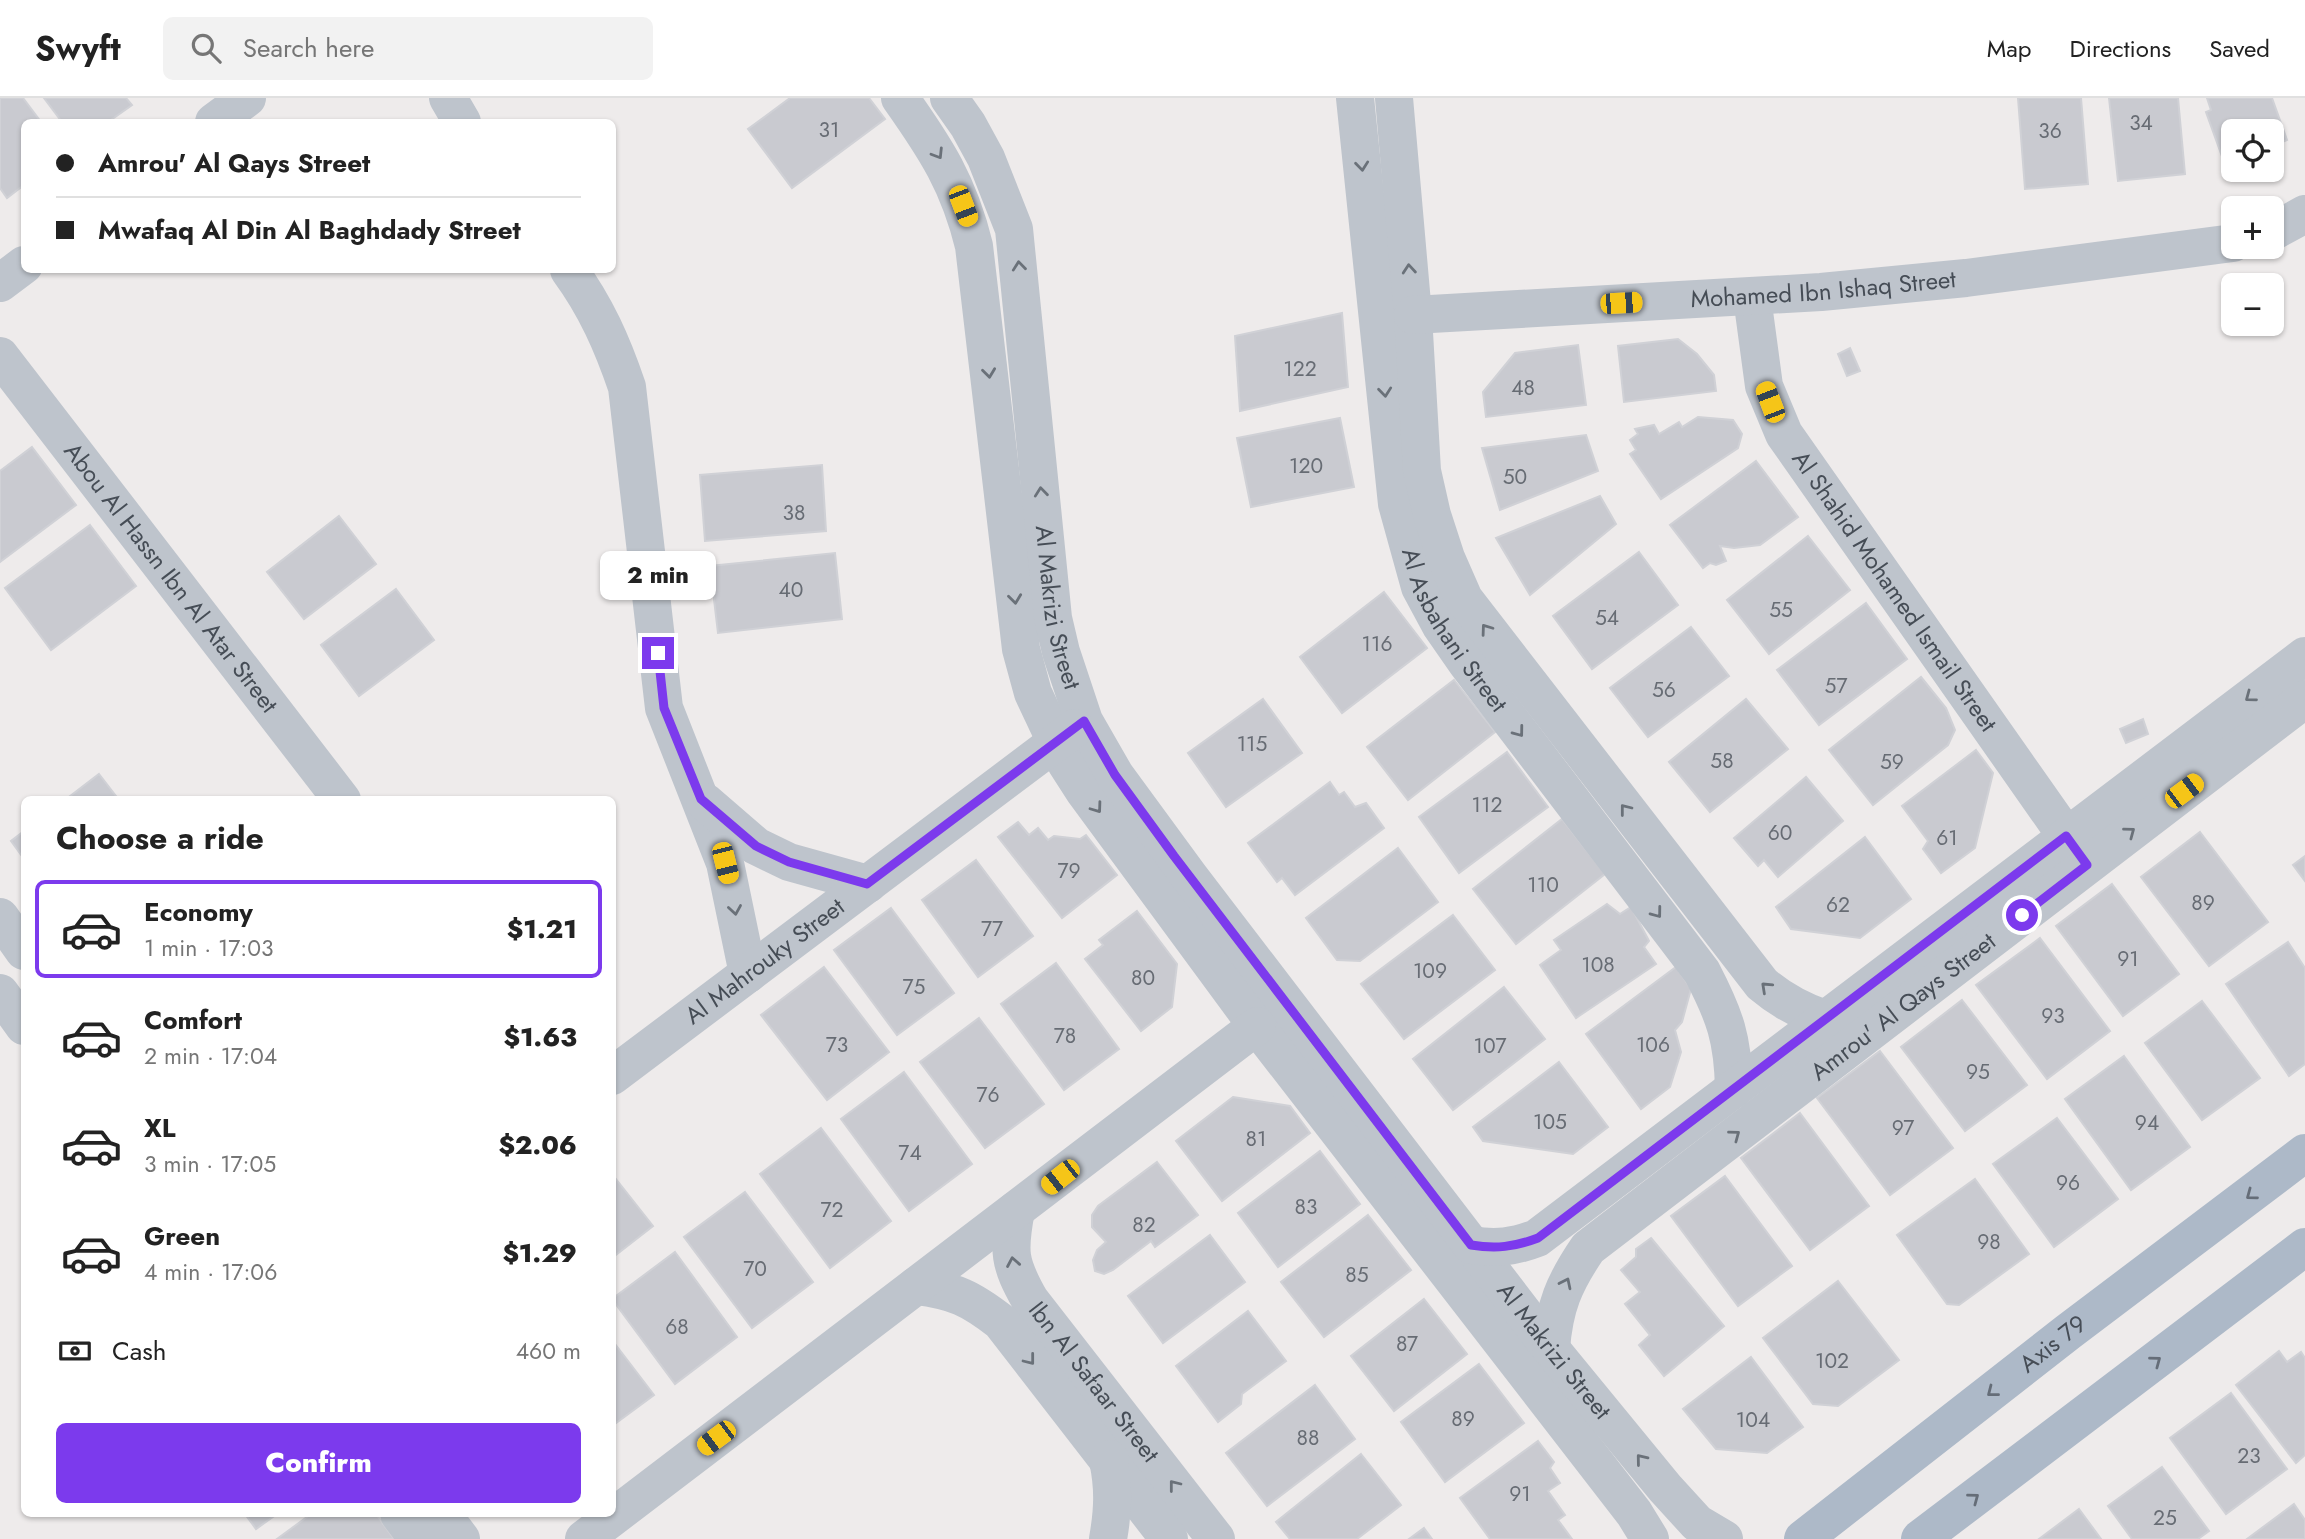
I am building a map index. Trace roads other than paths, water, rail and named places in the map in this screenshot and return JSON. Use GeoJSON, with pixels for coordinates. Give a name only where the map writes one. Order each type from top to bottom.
{"type":"FeatureCollection","features":[{"type":"Feature","properties":{"kind":"main road","name":"Axis 79"},"geometry":{"type":"LineString","coordinates":[[1803,1539],[2068,1332],[2305,1153]]}},
{"type":"Feature","properties":{"kind":"main road"},"geometry":{"type":"LineString","coordinates":[[1920,1539],[2305,1247]]}},
{"type":"Feature","properties":{"kind":"street"},"geometry":{"type":"LineString","coordinates":[[218,119],[247,98]]}},
{"type":"Feature","properties":{"kind":"street","name":"Al Makrizi Street"},"geometry":{"type":"LineString","coordinates":[[900,98],[946,167],[968,219],[974,246],[1021,649],[1033,693],[1115,775],[1551,1349],[1665,1488],[1698,1523],[1724,1539]]}},
{"type":"Feature","properties":{"kind":"street","name":"Al Makrizi Street"},"geometry":{"type":"LineString","coordinates":[[949,98],[986,158],[1014,229],[1054,618],[1070,732],[1066,763],[1257,1026],[1642,1526]]}},
{"type":"Feature","properties":{"kind":"street","name":"Al Asbahani Street"},"geometry":{"type":"LineString","coordinates":[[1355,98],[1397,504],[1420,587],[1441,626],[1466,662],[1702,972],[1728,1027],[1734,1089]]}},
{"type":"Feature","properties":{"kind":"street","name":"Al Asbahani Street"},"geometry":{"type":"LineString","coordinates":[[1394,98],[1413,314],[1422,471],[1446,558],[1464,599],[1754,975],[1780,999],[1801,1011],[1825,1019]]}},
{"type":"Feature","properties":{"kind":"street"},"geometry":{"type":"LineString","coordinates":[[2284,225],[2305,214]]}},
{"type":"Feature","properties":{"kind":"street","name":"Mohamed Ibn Ishaq Street"},"geometry":{"type":"LineString","coordinates":[[1413,314],[1821,292],[1966,278],[2221,245]]}},
{"type":"Feature","properties":{"kind":"street"},"geometry":{"type":"LineString","coordinates":[[0,283],[21,267]]}},
{"type":"Feature","properties":{"kind":"street"},"geometry":{"type":"LineString","coordinates":[[571,273],[587,294],[610,339],[627,387],[664,708],[725,863],[748,974]]}},
{"type":"Feature","properties":{"kind":"street","name":"Al Shahid Mohamed Ismail Street"},"geometry":{"type":"LineString","coordinates":[[1752,297],[1764,386],[1784,434],[2076,851]]}},
{"type":"Feature","properties":{"kind":"street","name":"Abou Al Hassn Ibn Al Atar Street"},"geometry":{"type":"LineString","coordinates":[[0,356],[339,796]]}},
{"type":"Feature","properties":{"kind":"street","name":"Amrou' Al Qays Street"},"geometry":{"type":"LineString","coordinates":[[1551,1349],[1558,1301],[1567,1279],[1588,1248],[2076,851],[2305,656]]}},
{"type":"Feature","properties":{"kind":"street","name":"Amrou' Al Qays Street"},"geometry":{"type":"LineString","coordinates":[[1471,1245],[1494,1248],[1516,1246],[1538,1238],[1825,1019],[2305,699]]}},
{"type":"Feature","properties":{"kind":"street","name":"Al Mahrouky Street"},"geometry":{"type":"LineString","coordinates":[[620,1061],[748,974],[1070,732]]}},
{"type":"Feature","properties":{"kind":"street"},"geometry":{"type":"LineString","coordinates":[[701,799],[756,846],[789,862],[867,884]]}},
{"type":"Feature","properties":{"kind":"street"},"geometry":{"type":"LineString","coordinates":[[0,918],[21,947]]}},
{"type":"Feature","properties":{"kind":"street"},"geometry":{"type":"LineString","coordinates":[[0,993],[21,1022]]}},
{"type":"Feature","properties":{"kind":"street"},"geometry":{"type":"LineString","coordinates":[[616,1514],[1257,1026]]}},
{"type":"Feature","properties":{"kind":"street","name":"Ibn Al Safaar Street"},"geometry":{"type":"LineString","coordinates":[[1016,1210],[1010,1241],[1014,1272],[1030,1300],[1216,1539]]}},
{"type":"Feature","properties":{"kind":"street","name":"Ibn Al Safaar Street"},"geometry":{"type":"LineString","coordinates":[[916,1286],[947,1290],[967,1298],[1001,1322],[1169,1539]]}},
{"type":"Feature","properties":{"kind":"street"},"geometry":{"type":"LineString","coordinates":[[1108,1539],[1114,1505],[1108,1461],[1138,1437]]}},
{"type":"Feature","properties":{"kind":"street"},"geometry":{"type":"LineString","coordinates":[[1642,1526],[1645,1511],[1662,1498],[1665,1488]]}},
{"type":"Feature","properties":{"kind":"street"},"geometry":{"type":"LineString","coordinates":[[400,1517],[418,1539]]}},
{"type":"Feature","properties":{"kind":"street"},"geometry":{"type":"LineString","coordinates":[[444,1517],[461,1539]]}},
{"type":"Feature","properties":{"kind":"street"},"geometry":{"type":"LineString","coordinates":[[583,1539],[612,1517]]}}]}
